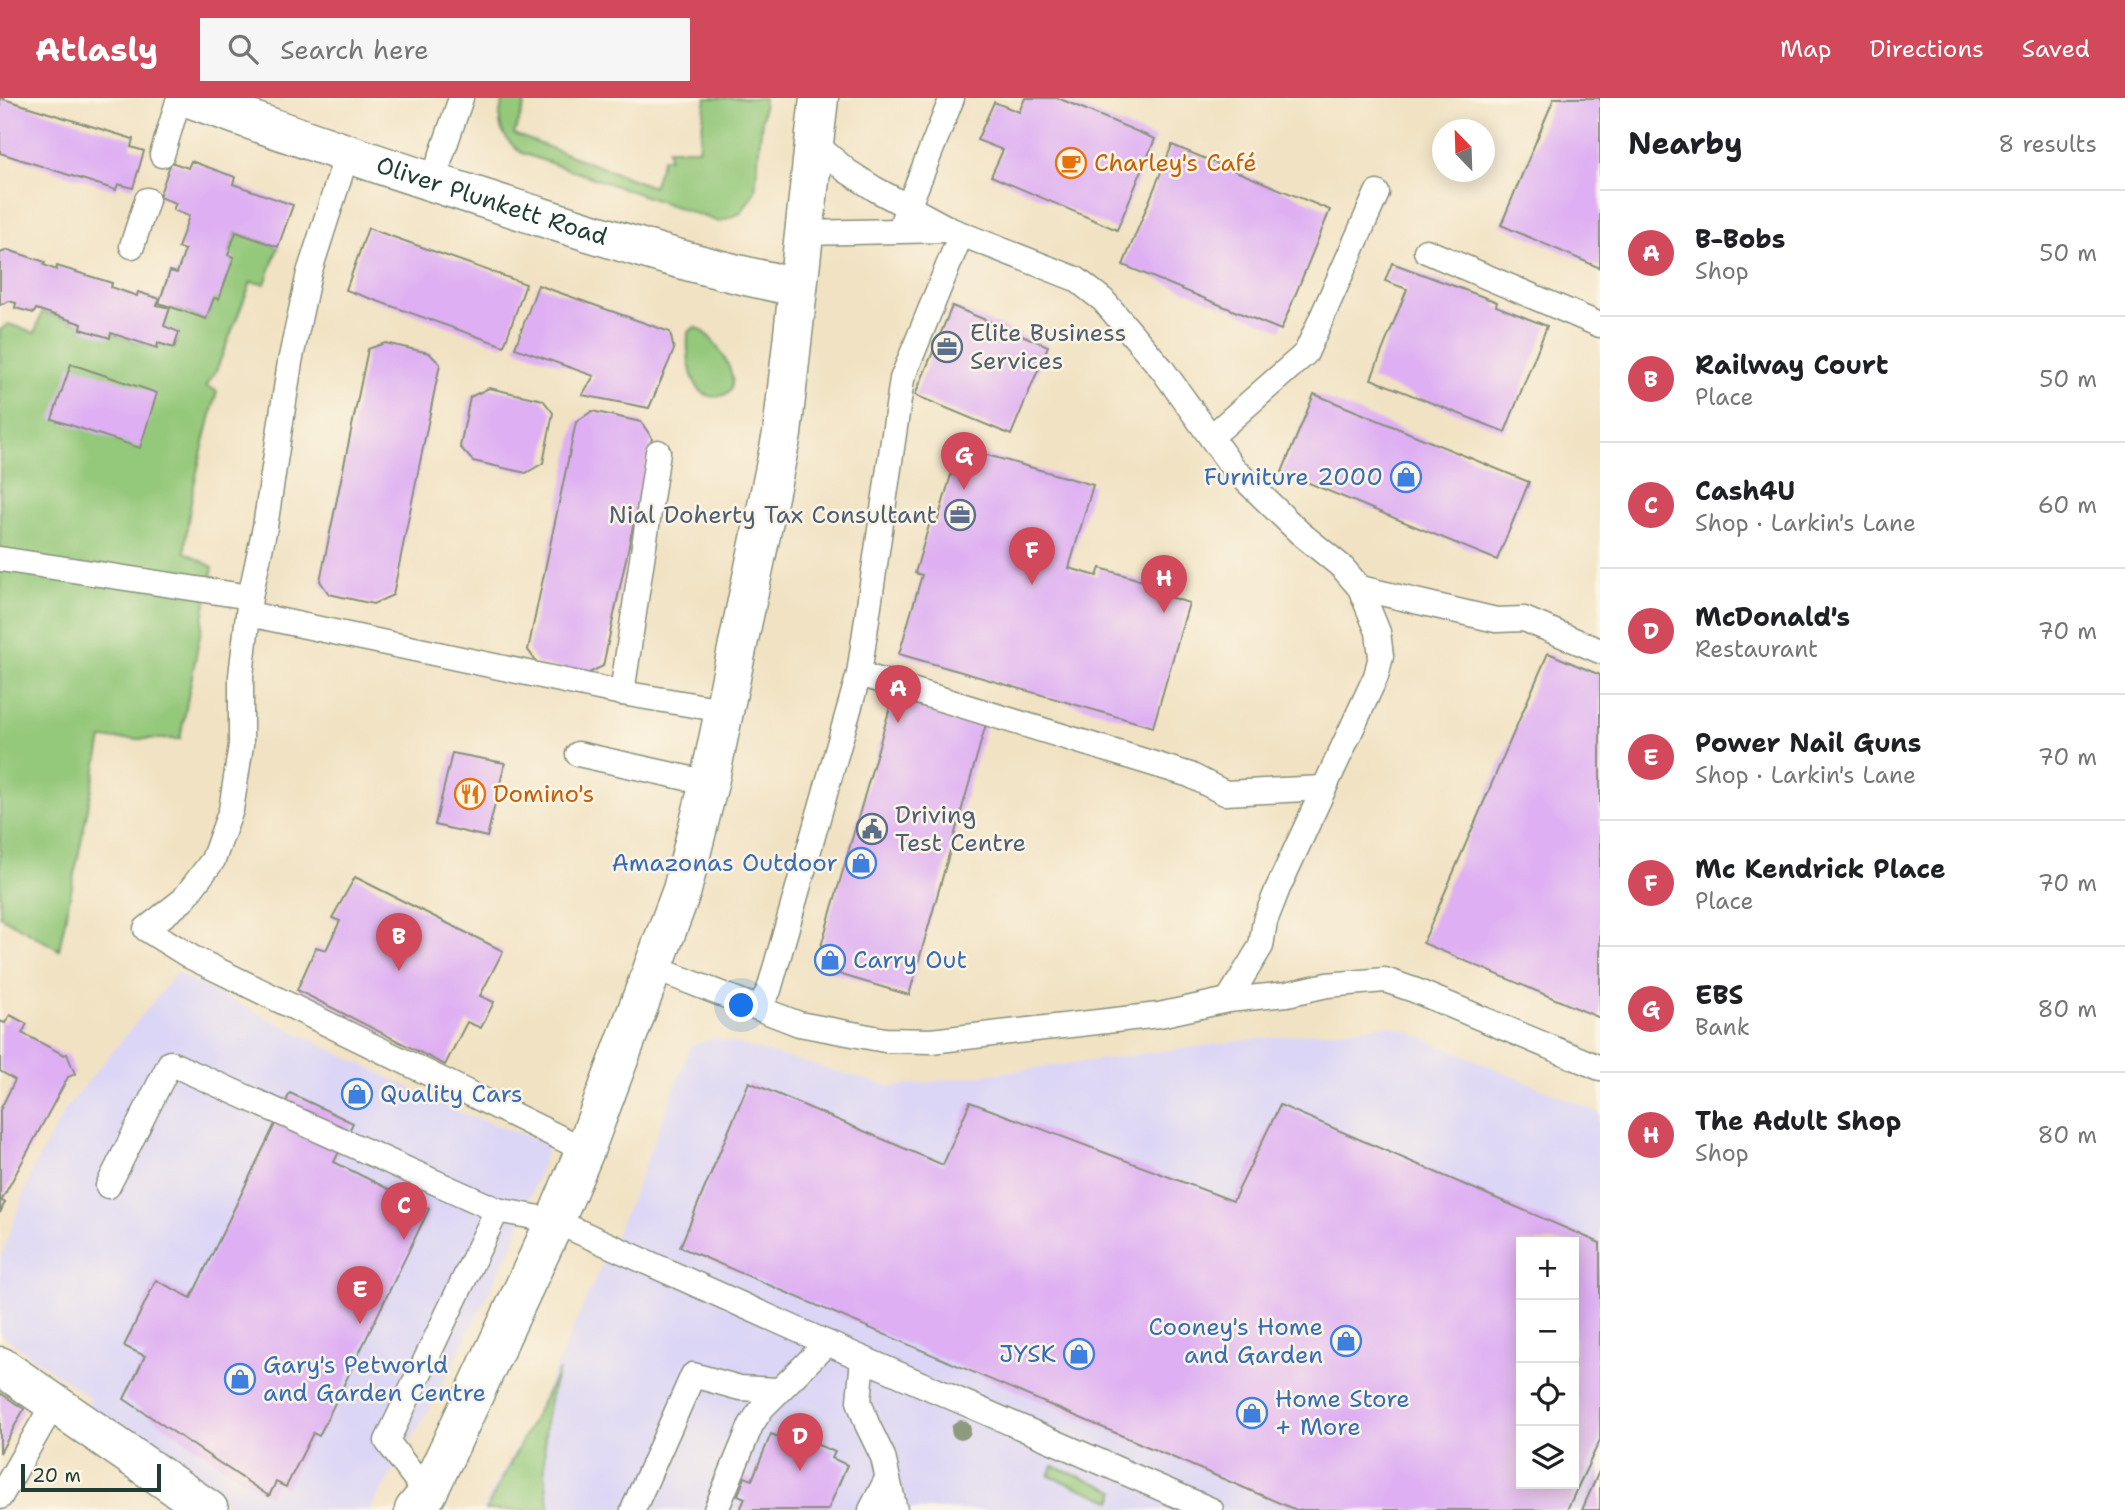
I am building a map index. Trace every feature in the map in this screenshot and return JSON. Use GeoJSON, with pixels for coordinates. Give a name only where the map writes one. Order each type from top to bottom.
{"type":"FeatureCollection","features":[{"type":"Feature","properties":{"kind":"main road","name":"Oliver Plunkett Road"},"geometry":{"type":"LineString","coordinates":[[189,98],[432,183],[678,261],[799,287]]}},
{"type":"Feature","properties":{"kind":"main road"},"geometry":{"type":"LineString","coordinates":[[423,1505],[555,1221],[585,1150],[681,890],[709,783],[782,434],[819,98]]}},
{"type":"Feature","properties":{"kind":"main road"},"geometry":{"type":"LineString","coordinates":[[0,1366],[209,1510]]}},
{"type":"Feature","properties":{"kind":"lane"},"geometry":{"type":"LineString","coordinates":[[162,155],[179,98]]}},
{"type":"Feature","properties":{"kind":"lane"},"geometry":{"type":"LineString","coordinates":[[432,183],[461,98]]}},
{"type":"Feature","properties":{"kind":"lane"},"geometry":{"type":"LineString","coordinates":[[898,230],[952,98]]}},
{"type":"Feature","properties":{"kind":"lane"},"geometry":{"type":"LineString","coordinates":[[814,143],[847,171],[909,207],[956,232],[1076,279],[1103,300],[1162,369],[1233,468],[1255,491],[1342,567],[1360,588],[1378,632],[1381,656],[1376,676],[1278,888],[1265,921],[1261,946],[1228,1000]]}},
{"type":"Feature","properties":{"kind":"lane"},"geometry":{"type":"LineString","coordinates":[[347,154],[309,273],[290,362],[250,606],[241,676],[241,745],[231,810],[213,860],[183,900],[146,929],[191,957],[585,1150]]}},
{"type":"Feature","properties":{"kind":"lane"},"geometry":{"type":"LineString","coordinates":[[1211,437],[1306,353],[1377,194]]}},
{"type":"Feature","properties":{"kind":"lane"},"geometry":{"type":"LineString","coordinates":[[132,246],[147,200]]}},
{"type":"Feature","properties":{"kind":"lane"},"geometry":{"type":"LineString","coordinates":[[804,233],[898,230],[956,232]]}},
{"type":"Feature","properties":{"kind":"lane"},"geometry":{"type":"LineString","coordinates":[[759,1007],[769,990],[859,674],[902,379],[956,232]]}},
{"type":"Feature","properties":{"kind":"lane"},"geometry":{"type":"LineString","coordinates":[[1426,251],[1600,325]]}},
{"type":"Feature","properties":{"kind":"lane"},"geometry":{"type":"LineString","coordinates":[[622,693],[658,452]]}},
{"type":"Feature","properties":{"kind":"lane"},"geometry":{"type":"LineString","coordinates":[[0,559],[250,606],[622,693],[723,710]]}},
{"type":"Feature","properties":{"kind":"lane"},"geometry":{"type":"LineString","coordinates":[[1360,588],[1496,620],[1524,619],[1600,651]]}},
{"type":"Feature","properties":{"kind":"lane"},"geometry":{"type":"LineString","coordinates":[[859,674],[1190,775],[1225,793],[1324,788]]}},
{"type":"Feature","properties":{"kind":"lane"},"geometry":{"type":"LineString","coordinates":[[578,754],[709,783]]}},
{"type":"Feature","properties":{"kind":"lane"},"geometry":{"type":"LineString","coordinates":[[654,968],[799,1024],[885,1041],[931,1041],[1061,1024],[1159,1015],[1228,1000],[1287,994],[1327,985],[1385,981],[1414,990],[1600,1068]]}},
{"type":"Feature","properties":{"kind":"lane"},"geometry":{"type":"LineString","coordinates":[[108,1186],[170,1063],[497,1210],[555,1221],[863,1359],[1211,1510]]}},
{"type":"Feature","properties":{"kind":"lane"},"geometry":{"type":"LineString","coordinates":[[423,1505],[387,1441],[497,1210]]}},
{"type":"Feature","properties":{"kind":"lane"},"geometry":{"type":"LineString","coordinates":[[716,1510],[751,1425],[762,1408],[776,1390],[827,1343]]}},
{"type":"Feature","properties":{"kind":"lane"},"geometry":{"type":"LineString","coordinates":[[863,1359],[859,1401],[883,1457],[894,1510]]}},
{"type":"Feature","properties":{"kind":"lane"},"geometry":{"type":"LineString","coordinates":[[633,1510],[693,1374],[740,1388],[776,1390]]}},
{"type":"Feature","properties":{"kind":"lane"},"geometry":{"type":"LineString","coordinates":[[0,1497],[54,1403]]}},
{"type":"Feature","properties":{"kind":"lane"},"geometry":{"type":"LineString","coordinates":[[871,1510],[887,1479]]}},
{"type":"Feature","properties":{"kind":"shaded area"},"geometry":{"type":"Polygon","coordinates":[[[176,973],[459,1112],[549,1144],[514,1242],[434,1401],[370,1510],[240,1510],[87,1407],[90,1398],[0,1334],[0,1259],[33,1169],[65,1110],[176,973]]]}},
{"type":"Feature","properties":{"kind":"shaded area"},"geometry":{"type":"Polygon","coordinates":[[[1389,1025],[1600,1113],[1600,1510],[482,1510],[534,1416],[634,1193],[691,1046],[715,1038],[893,1087],[1264,1038],[1389,1025]]]}},
{"type":"Feature","properties":{"kind":"green space"},"geometry":{"type":"Polygon","coordinates":[[[504,98],[527,98],[514,134],[653,187],[663,158],[669,158],[668,149],[699,149],[706,98],[764,98],[755,191],[741,213],[719,222],[522,153],[501,129],[500,115],[504,98]]]}},
{"type":"Feature","properties":{"kind":"green space"},"geometry":{"type":"Polygon","coordinates":[[[236,232],[278,247],[265,284],[251,282],[216,371],[206,386],[217,391],[193,491],[185,552],[213,567],[180,739],[102,739],[59,950],[0,916],[0,330],[9,324],[35,333],[42,312],[82,324],[81,329],[111,333],[156,348],[158,343],[174,348],[179,332],[164,326],[170,308],[206,319],[236,232]]]}},
{"type":"Feature","properties":{"kind":"green space"},"geometry":{"type":"Polygon","coordinates":[[[695,327],[714,342],[730,369],[732,385],[723,395],[705,394],[693,379],[689,364],[688,333],[695,327]]]}},
{"type":"Feature","properties":{"kind":"green space"},"geometry":{"type":"Polygon","coordinates":[[[559,1370],[546,1422],[544,1457],[550,1510],[486,1510],[559,1370]]]}},
{"type":"Feature","properties":{"kind":"green space"},"geometry":{"type":"Polygon","coordinates":[[[1053,1466],[1116,1491],[1112,1501],[1049,1476],[1053,1466]]]}},
{"type":"Feature","properties":{"kind":"building"},"geometry":{"type":"Polygon","coordinates":[[[0,98],[133,139],[131,147],[144,151],[133,188],[118,184],[116,190],[0,153],[0,98]]]}},
{"type":"Feature","properties":{"kind":"building","name":"Charley's Café"},"geometry":{"type":"Polygon","coordinates":[[[1025,98],[1058,98],[1155,139],[1117,230],[991,176],[1003,150],[977,140],[994,102],[1019,112],[1025,98]]]}},
{"type":"Feature","properties":{"kind":"building"},"geometry":{"type":"Polygon","coordinates":[[[1554,98],[1600,98],[1600,268],[1501,225],[1554,98]]]}},
{"type":"Feature","properties":{"kind":"building"},"geometry":{"type":"Polygon","coordinates":[[[1172,145],[1330,210],[1281,330],[1123,265],[1172,145]]]}},
{"type":"Feature","properties":{"kind":"building"},"geometry":{"type":"Polygon","coordinates":[[[191,161],[235,177],[233,184],[293,205],[278,247],[236,232],[228,255],[234,257],[219,299],[214,298],[206,319],[159,303],[170,271],[177,273],[185,250],[178,248],[189,216],[173,210],[176,203],[159,197],[171,162],[188,168],[191,161]]]}},
{"type":"Feature","properties":{"kind":"building"},"geometry":{"type":"Polygon","coordinates":[[[368,228],[526,284],[504,346],[346,290],[368,228]]]}},
{"type":"Feature","properties":{"kind":"building"},"geometry":{"type":"Polygon","coordinates":[[[8,250],[45,262],[44,265],[56,270],[57,266],[112,283],[111,287],[137,296],[138,292],[160,299],[157,305],[170,308],[164,326],[179,332],[174,348],[158,343],[157,348],[111,333],[110,338],[81,329],[82,324],[36,309],[34,313],[15,308],[16,303],[9,301],[0,305],[0,253],[8,250]]]}},
{"type":"Feature","properties":{"kind":"building"},"geometry":{"type":"Polygon","coordinates":[[[1392,263],[1497,302],[1496,306],[1547,326],[1505,432],[1371,379],[1407,289],[1385,281],[1392,263]]]}},
{"type":"Feature","properties":{"kind":"building"},"geometry":{"type":"Polygon","coordinates":[[[538,285],[670,332],[674,350],[649,408],[582,395],[594,376],[515,348],[538,285]]]}},
{"type":"Feature","properties":{"kind":"building"},"geometry":{"type":"Polygon","coordinates":[[[952,306],[1048,346],[1011,435],[915,395],[952,306]]]}},
{"type":"Feature","properties":{"kind":"building"},"geometry":{"type":"Polygon","coordinates":[[[385,343],[429,353],[440,364],[393,595],[373,604],[329,594],[320,581],[368,349],[385,343]]]}},
{"type":"Feature","properties":{"kind":"building"},"geometry":{"type":"Polygon","coordinates":[[[71,364],[157,393],[140,448],[52,419],[71,364]]]}},
{"type":"Feature","properties":{"kind":"building"},"geometry":{"type":"Polygon","coordinates":[[[489,388],[543,400],[553,413],[543,463],[526,473],[473,461],[460,447],[470,397],[489,388]]]}},
{"type":"Feature","properties":{"kind":"building","name":"Furniture 2000"},"geometry":{"type":"Polygon","coordinates":[[[1314,394],[1529,482],[1497,560],[1282,472],[1314,394]]]}},
{"type":"Feature","properties":{"kind":"building"},"geometry":{"type":"Polygon","coordinates":[[[592,411],[641,422],[652,438],[603,666],[587,674],[538,664],[528,650],[576,422],[592,411]]]}},
{"type":"Feature","properties":{"kind":"building"},"geometry":{"type":"Polygon","coordinates":[[[959,447],[1093,485],[1069,568],[1097,576],[1100,568],[1147,582],[1144,589],[1189,603],[1153,727],[899,654],[922,575],[915,573],[930,522],[937,523],[959,447]]]}},
{"type":"Feature","properties":{"kind":"building"},"geometry":{"type":"Polygon","coordinates":[[[1548,653],[1600,675],[1600,1018],[1423,943],[1548,653]]]}},
{"type":"Feature","properties":{"kind":"building"},"geometry":{"type":"Polygon","coordinates":[[[893,697],[986,724],[909,995],[815,967],[893,697]]]}},
{"type":"Feature","properties":{"kind":"building","name":"Domino's"},"geometry":{"type":"Polygon","coordinates":[[[452,753],[505,763],[487,837],[435,825],[452,753]]]}},
{"type":"Feature","properties":{"kind":"building"},"geometry":{"type":"Polygon","coordinates":[[[355,877],[503,951],[480,996],[494,1002],[481,1028],[467,1022],[445,1065],[297,990],[316,947],[326,950],[340,921],[332,918],[355,877]]]}},
{"type":"Feature","properties":{"kind":"building"},"geometry":{"type":"Polygon","coordinates":[[[10,1015],[27,1024],[22,1033],[64,1055],[67,1054],[75,1074],[68,1077],[1,1201],[5,1202],[0,1213],[0,1110],[15,1080],[0,1071],[0,1021],[5,1023],[10,1015]]]}},
{"type":"Feature","properties":{"kind":"building"},"geometry":{"type":"Polygon","coordinates":[[[749,1082],[943,1165],[970,1102],[1233,1201],[1280,1105],[1600,1243],[1600,1440],[1579,1485],[1579,1237],[1516,1237],[1516,1489],[1577,1489],[1567,1510],[1296,1510],[680,1247],[749,1082]]]}},
{"type":"Feature","properties":{"kind":"building"},"geometry":{"type":"Polygon","coordinates":[[[290,1093],[353,1123],[334,1162],[429,1209],[319,1436],[313,1433],[286,1487],[276,1482],[269,1496],[124,1399],[145,1356],[124,1346],[156,1280],[191,1298],[290,1093]]]}},
{"type":"Feature","properties":{"kind":"building"},"geometry":{"type":"Polygon","coordinates":[[[0,1393],[24,1409],[0,1453],[0,1393]]]}},
{"type":"Feature","properties":{"kind":"building"},"geometry":{"type":"Polygon","coordinates":[[[771,1434],[789,1441],[792,1434],[835,1452],[832,1458],[847,1465],[828,1510],[740,1510],[745,1498],[738,1495],[745,1477],[752,1480],[771,1434]]]}},
{"type":"Feature","properties":{"kind":"building"},"geometry":{"type":"Polygon","coordinates":[[[1600,1469],[1600,1510],[1582,1510],[1600,1469]]]}},
{"type":"Feature","properties":{"kind":"place","name":"Charley's Café"},"geometry":{"type":"Point","coordinates":[1071,163]}},
{"type":"Feature","properties":{"kind":"place","name":"Elite Business Services"},"geometry":{"type":"Point","coordinates":[947,347]}},
{"type":"Feature","properties":{"kind":"place","name":"Furniture 2000"},"geometry":{"type":"Point","coordinates":[1406,477]}},
{"type":"Feature","properties":{"kind":"place","name":"EBS"},"geometry":{"type":"Point","coordinates":[964,490]}},
{"type":"Feature","properties":{"kind":"place","name":"Nial Doherty Tax Consultant"},"geometry":{"type":"Point","coordinates":[960,515]}},
{"type":"Feature","properties":{"kind":"place","name":"Mc Kendrick Place"},"geometry":{"type":"Point","coordinates":[1032,585]}},
{"type":"Feature","properties":{"kind":"place","name":"The Adult Shop"},"geometry":{"type":"Point","coordinates":[1164,613]}},
{"type":"Feature","properties":{"kind":"place","name":"B-Bobs"},"geometry":{"type":"Point","coordinates":[898,723]}},
{"type":"Feature","properties":{"kind":"place","name":"Domino's"},"geometry":{"type":"Point","coordinates":[470,794]}},
{"type":"Feature","properties":{"kind":"place","name":"Driving Test Centre"},"geometry":{"type":"Point","coordinates":[872,829]}},
{"type":"Feature","properties":{"kind":"place","name":"Amazonas Outdoor"},"geometry":{"type":"Point","coordinates":[861,863]}},
{"type":"Feature","properties":{"kind":"place","name":"Carry Out"},"geometry":{"type":"Point","coordinates":[830,960]}},
{"type":"Feature","properties":{"kind":"place","name":"Railway Court"},"geometry":{"type":"Point","coordinates":[399,971]}},
{"type":"Feature","properties":{"kind":"place","name":"Quality Cars"},"geometry":{"type":"Point","coordinates":[357,1094]}},
{"type":"Feature","properties":{"kind":"place","name":"Cash4U"},"geometry":{"type":"Point","coordinates":[404,1240]}},
{"type":"Feature","properties":{"kind":"place","name":"Power Nail Guns"},"geometry":{"type":"Point","coordinates":[360,1324]}},
{"type":"Feature","properties":{"kind":"place","name":"Cooney's Home and Garden"},"geometry":{"type":"Point","coordinates":[1346,1341]}},
{"type":"Feature","properties":{"kind":"place","name":"JYSK"},"geometry":{"type":"Point","coordinates":[1079,1354]}},
{"type":"Feature","properties":{"kind":"place","name":"Gary's Petworld and Garden Centre"},"geometry":{"type":"Point","coordinates":[240,1379]}},
{"type":"Feature","properties":{"kind":"place","name":"Home Store + More"},"geometry":{"type":"Point","coordinates":[1252,1413]}},
{"type":"Feature","properties":{"kind":"place","name":"McDonald's"},"geometry":{"type":"Point","coordinates":[800,1471]}}]}
